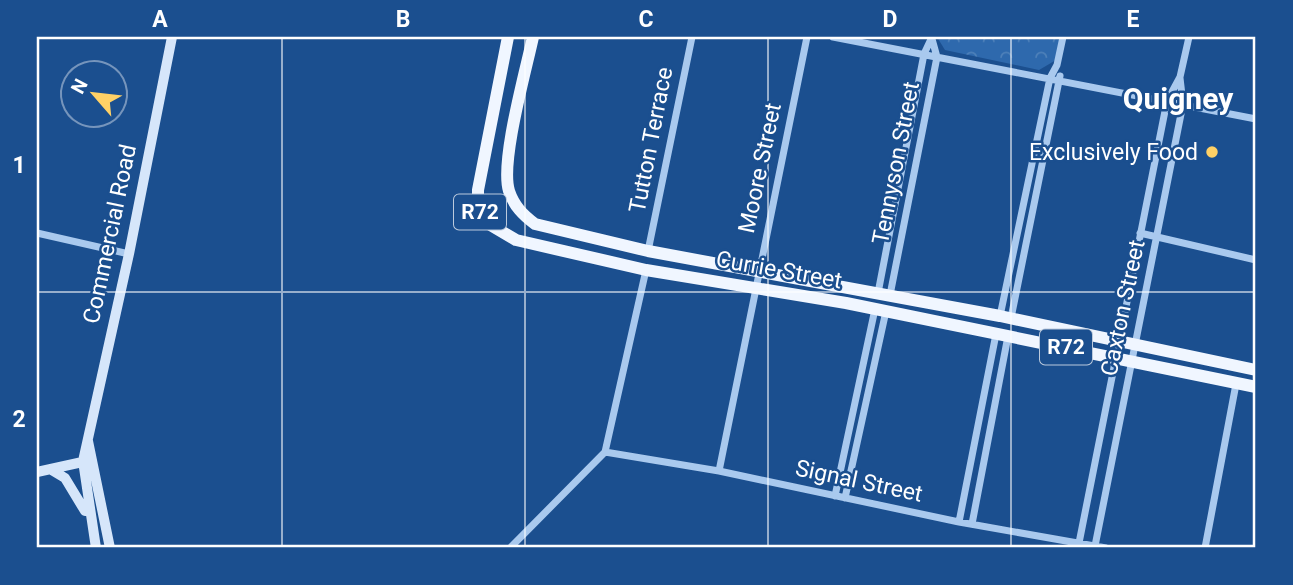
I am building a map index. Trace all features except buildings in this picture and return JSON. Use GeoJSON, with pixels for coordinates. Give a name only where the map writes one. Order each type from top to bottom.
{"type":"FeatureCollection","features":[{"type":"Feature","properties":{"kind":"main road","name":"Currie Street"},"geometry":{"type":"LineString","coordinates":[[508,37],[478,190],[478,210],[489,224],[516,240],[646,270],[755,286],[881,310],[1256,387]]}},
{"type":"Feature","properties":{"kind":"main road","name":"Currie Street"},"geometry":{"type":"LineString","coordinates":[[533,37],[508,162],[509,190],[521,214],[536,224],[648,251],[1005,317],[1256,370]]}},
{"type":"Feature","properties":{"kind":"street","name":"Commercial Road"},"geometry":{"type":"LineString","coordinates":[[96,548],[90,524],[88,439],[129,254],[172,37]]}},
{"type":"Feature","properties":{"kind":"street","name":"Tutton Terrace"},"geometry":{"type":"LineString","coordinates":[[648,251],[691,37]]}},
{"type":"Feature","properties":{"kind":"street","name":"Moore Street"},"geometry":{"type":"LineString","coordinates":[[719,471],[807,37]]}},
{"type":"Feature","properties":{"kind":"street"},"geometry":{"type":"LineString","coordinates":[[834,37],[1256,120]]}},
{"type":"Feature","properties":{"kind":"street"},"geometry":{"type":"LineString","coordinates":[[1005,317],[1050,78],[1057,65],[1063,37]]}},
{"type":"Feature","properties":{"kind":"street","name":"Caxton Street"},"geometry":{"type":"LineString","coordinates":[[1079,543],[1167,101],[1180,77],[1189,37]]}},
{"type":"Feature","properties":{"kind":"street","name":"Tennyson Street"},"geometry":{"type":"LineString","coordinates":[[884,294],[924,54],[932,38]]}},
{"type":"Feature","properties":{"kind":"street","name":"Tennyson Street"},"geometry":{"type":"LineString","coordinates":[[884,294],[937,57],[932,38]]}},
{"type":"Feature","properties":{"kind":"street"},"geometry":{"type":"LineString","coordinates":[[1005,317],[1061,80],[1057,65]]}},
{"type":"Feature","properties":{"kind":"street","name":"Caxton Street"},"geometry":{"type":"LineString","coordinates":[[1095,546],[1183,104],[1180,77]]}},
{"type":"Feature","properties":{"kind":"street"},"geometry":{"type":"LineString","coordinates":[[37,233],[129,254]]}},
{"type":"Feature","properties":{"kind":"street"},"geometry":{"type":"LineString","coordinates":[[1140,233],[1256,260]]}},
{"type":"Feature","properties":{"kind":"street"},"geometry":{"type":"LineString","coordinates":[[510,548],[605,452],[646,270]]}},
{"type":"Feature","properties":{"kind":"street"},"geometry":{"type":"LineString","coordinates":[[835,496],[881,310]]}},
{"type":"Feature","properties":{"kind":"street"},"geometry":{"type":"LineString","coordinates":[[845,498],[881,310]]}},
{"type":"Feature","properties":{"kind":"street"},"geometry":{"type":"LineString","coordinates":[[959,522],[1002,334]]}},
{"type":"Feature","properties":{"kind":"street"},"geometry":{"type":"LineString","coordinates":[[972,524],[1002,334]]}},
{"type":"Feature","properties":{"kind":"street"},"geometry":{"type":"LineString","coordinates":[[1205,548],[1236,384]]}},
{"type":"Feature","properties":{"kind":"street","name":"Signal Street"},"geometry":{"type":"LineString","coordinates":[[605,452],[719,471],[959,522],[1106,548]]}},
{"type":"Feature","properties":{"kind":"street","name":"Commercial Road"},"geometry":{"type":"LineString","coordinates":[[88,461],[110,548]]}},
{"type":"Feature","properties":{"kind":"street"},"geometry":{"type":"LineString","coordinates":[[37,471],[88,461]]}},
{"type":"Feature","properties":{"kind":"street"},"geometry":{"type":"LineString","coordinates":[[50,469],[71,484],[90,524]]}},
{"type":"Feature","properties":{"kind":"green space"},"geometry":{"type":"Polygon","coordinates":[[[937,37],[1060,37],[1056,60],[1039,70],[945,50],[937,37]]]}},
{"type":"Feature","properties":{"kind":"place","name":"Exclusively Food"},"geometry":{"type":"Point","coordinates":[1212,152]}},
{"type":"Feature","properties":{"kind":"district","name":"Quigney"},"geometry":{"type":"Point","coordinates":[1178,98]}}]}
